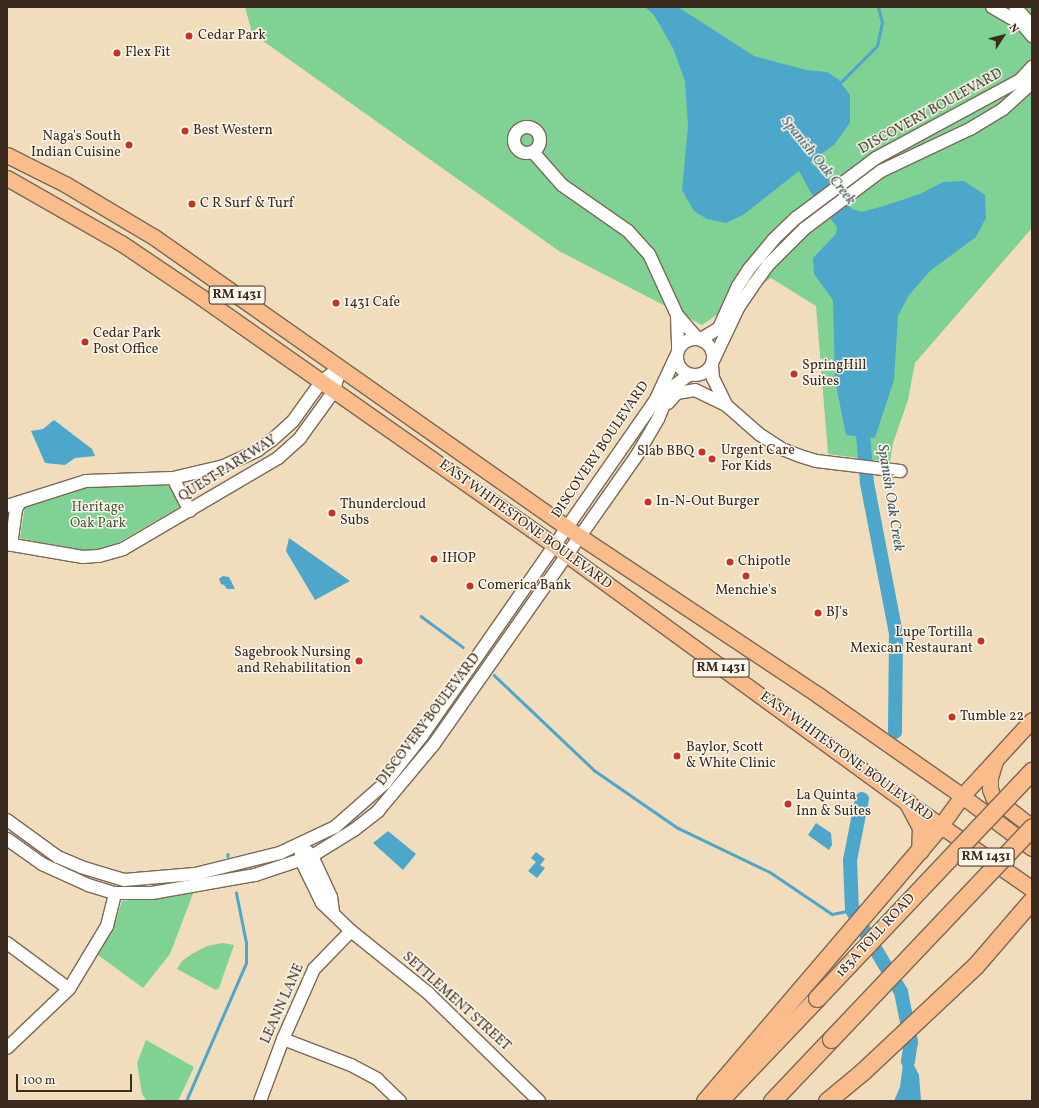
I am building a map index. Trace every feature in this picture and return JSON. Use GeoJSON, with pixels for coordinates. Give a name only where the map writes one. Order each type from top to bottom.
{"type":"FeatureCollection","features":[{"type":"Feature","properties":{"kind":"highway","name":"183A TOLL ROAD"},"geometry":{"type":"LineString","coordinates":[[719,1101],[1032,771]]}},
{"type":"Feature","properties":{"kind":"highway"},"geometry":{"type":"LineString","coordinates":[[908,803],[921,827],[920,850]]}},
{"type":"Feature","properties":{"kind":"highway"},"geometry":{"type":"LineString","coordinates":[[705,1101],[941,825]]}},
{"type":"Feature","properties":{"kind":"highway"},"geometry":{"type":"LineString","coordinates":[[772,1101],[1032,827]]}},
{"type":"Feature","properties":{"kind":"highway"},"geometry":{"type":"LineString","coordinates":[[1008,853],[1032,833]]}},
{"type":"Feature","properties":{"kind":"highway"},"geometry":{"type":"LineString","coordinates":[[827,1101],[862,1072],[976,965],[1032,900]]}},
{"type":"Feature","properties":{"kind":"main road","name":"EAST WHITESTONE BOULEVARD"},"geometry":{"type":"LineString","coordinates":[[7,154],[65,184],[139,227],[579,536],[818,695],[962,796],[1032,848]]}},
{"type":"Feature","properties":{"kind":"main road","name":"EAST WHITESTONE BOULEVARD"},"geometry":{"type":"LineString","coordinates":[[7,178],[121,243],[554,545],[908,803],[1032,890]]}},
{"type":"Feature","properties":{"kind":"main road"},"geometry":{"type":"LineString","coordinates":[[941,825],[962,796],[1032,720]]}},
{"type":"Feature","properties":{"kind":"main road"},"geometry":{"type":"LineString","coordinates":[[995,760],[990,777],[990,788],[993,797],[1032,827]]}},
{"type":"Feature","properties":{"kind":"street"},"geometry":{"type":"LineString","coordinates":[[992,7],[1022,24],[1032,36]]}},
{"type":"Feature","properties":{"kind":"street"},"geometry":{"type":"LineString","coordinates":[[1015,7],[1032,25]]}},
{"type":"Feature","properties":{"kind":"street","name":"DISCOVERY BOULEVARD"},"geometry":{"type":"LineString","coordinates":[[699,339],[719,328],[738,286],[749,269],[773,240],[796,218],[855,173],[890,150],[1020,80],[1032,67]]}},
{"type":"Feature","properties":{"kind":"street","name":"DISCOVERY BOULEVARD"},"geometry":{"type":"LineString","coordinates":[[712,363],[738,308],[752,287],[768,265],[804,229],[862,183],[900,161],[970,129],[1003,109],[1032,83]]}},
{"type":"Feature","properties":{"kind":"street"},"geometry":{"type":"LineString","coordinates":[[533,152],[562,185],[628,230],[640,242],[649,254],[677,315],[699,339],[711,348],[713,378],[726,405]]}},
{"type":"Feature","properties":{"kind":"street"},"geometry":{"type":"LineString","coordinates":[[677,315],[677,352],[680,368],[692,375],[706,394]]}},
{"type":"Feature","properties":{"kind":"street"},"geometry":{"type":"LineString","coordinates":[[677,352],[686,340],[699,339]]}},
{"type":"Feature","properties":{"kind":"street","name":"DISCOVERY BOULEVARD"},"geometry":{"type":"LineString","coordinates":[[7,820],[58,857],[80,867],[124,880],[195,874],[280,853],[301,845],[335,827],[385,783],[422,736],[656,399],[677,352]]}},
{"type":"Feature","properties":{"kind":"street"},"geometry":{"type":"LineString","coordinates":[[692,375],[702,374],[712,363]]}},
{"type":"Feature","properties":{"kind":"street","name":"QUEST PARKWAY"},"geometry":{"type":"LineString","coordinates":[[7,506],[86,481],[173,478],[224,466],[258,450],[293,421],[321,382],[340,367]]}},
{"type":"Feature","properties":{"kind":"street","name":"QUEST PARKWAY"},"geometry":{"type":"LineString","coordinates":[[9,544],[71,556],[98,556],[122,548],[190,511],[268,465],[300,438],[334,391],[340,367]]}},
{"type":"Feature","properties":{"kind":"street","name":"DISCOVERY BOULEVARD"},"geometry":{"type":"LineString","coordinates":[[7,839],[62,874],[116,892],[152,893],[184,889],[255,875],[306,858],[354,830],[378,810],[403,783],[461,706],[566,554],[637,455],[658,419],[671,388],[692,375]]}},
{"type":"Feature","properties":{"kind":"street"},"geometry":{"type":"LineString","coordinates":[[658,419],[678,393],[691,389],[706,394],[726,405],[743,422],[782,449],[816,461],[900,471]]}},
{"type":"Feature","properties":{"kind":"street"},"geometry":{"type":"LineString","coordinates":[[258,450],[268,465]]}},
{"type":"Feature","properties":{"kind":"street"},"geometry":{"type":"LineString","coordinates":[[173,478],[190,511]]}},
{"type":"Feature","properties":{"kind":"street"},"geometry":{"type":"LineString","coordinates":[[9,544],[16,509],[20,502]]}},
{"type":"Feature","properties":{"kind":"street","name":"SETTLEMENT STREET"},"geometry":{"type":"LineString","coordinates":[[301,845],[306,858],[331,897],[333,911],[351,931],[428,993],[539,1101]]}},
{"type":"Feature","properties":{"kind":"street"},"geometry":{"type":"LineString","coordinates":[[7,1048],[69,989],[106,926],[116,892]]}},
{"type":"Feature","properties":{"kind":"street","name":"LEANN LANE"},"geometry":{"type":"LineString","coordinates":[[260,1101],[283,1039],[314,969],[351,931]]}},
{"type":"Feature","properties":{"kind":"street"},"geometry":{"type":"LineString","coordinates":[[7,943],[69,989]]}},
{"type":"Feature","properties":{"kind":"street"},"geometry":{"type":"LineString","coordinates":[[283,1039],[350,1065],[377,1079],[400,1101]]}},
{"type":"Feature","properties":{"kind":"green space"},"geometry":{"type":"Polygon","coordinates":[[[245,7],[1032,7],[1032,228],[915,363],[908,400],[893,443],[890,462],[828,454],[816,306],[771,278],[702,325],[559,251],[252,33],[245,7]]]}},
{"type":"Feature","properties":{"kind":"green space","name":"Heritage Oak Park"},"geometry":{"type":"Polygon","coordinates":[[[102,483],[170,486],[181,503],[178,508],[107,549],[80,551],[20,538],[25,505],[80,485],[102,483]]]}},
{"type":"Feature","properties":{"kind":"green space"},"geometry":{"type":"Polygon","coordinates":[[[194,891],[170,954],[143,988],[98,955],[113,928],[122,901],[194,891]]]}},
{"type":"Feature","properties":{"kind":"green space"},"geometry":{"type":"Polygon","coordinates":[[[223,943],[234,945],[219,988],[216,990],[177,969],[182,961],[192,954],[207,946],[223,943]]]}},
{"type":"Feature","properties":{"kind":"green space"},"geometry":{"type":"Polygon","coordinates":[[[146,1040],[194,1067],[178,1101],[147,1101],[142,1094],[137,1063],[146,1040]]]}},
{"type":"Feature","properties":{"kind":"water"},"geometry":{"type":"Polygon","coordinates":[[[645,7],[678,7],[754,56],[806,70],[827,72],[838,79],[850,95],[850,123],[834,145],[810,162],[829,179],[852,209],[862,212],[887,205],[920,194],[943,182],[964,181],[985,195],[986,218],[976,237],[930,271],[909,295],[898,316],[894,380],[875,438],[846,435],[835,380],[833,300],[814,274],[813,258],[836,234],[837,227],[811,193],[799,171],[743,215],[726,223],[707,219],[694,211],[682,190],[688,126],[685,81],[673,48],[654,15],[645,7]]]}},
{"type":"Feature","properties":{"kind":"water"},"geometry":{"type":"Polygon","coordinates":[[[54,420],[92,449],[95,456],[75,458],[65,465],[45,463],[31,431],[43,429],[54,420]]]}},
{"type":"Feature","properties":{"kind":"water"},"geometry":{"type":"Polygon","coordinates":[[[289,538],[350,581],[315,600],[286,551],[289,538]]]}},
{"type":"Feature","properties":{"kind":"water"},"geometry":{"type":"Polygon","coordinates":[[[223,576],[229,577],[235,589],[227,589],[221,584],[219,579],[223,576]]]}},
{"type":"Feature","properties":{"kind":"water"},"geometry":{"type":"Polygon","coordinates":[[[816,823],[831,833],[832,845],[829,850],[808,835],[816,823]]]}},
{"type":"Feature","properties":{"kind":"water"},"geometry":{"type":"Polygon","coordinates":[[[388,831],[416,854],[403,870],[373,843],[388,831]]]}},
{"type":"Feature","properties":{"kind":"water"},"geometry":{"type":"Polygon","coordinates":[[[536,852],[545,859],[540,865],[545,868],[537,878],[528,871],[536,862],[531,858],[536,852]]]}},
{"type":"Feature","properties":{"kind":"water"},"geometry":{"type":"Polygon","coordinates":[[[909,1043],[914,1048],[913,1063],[919,1075],[921,1101],[894,1101],[900,1087],[903,1064],[909,1043]]]}},
{"type":"Feature","properties":{"kind":"waterway"},"geometry":{"type":"LineString","coordinates":[[840,83],[877,46],[882,23],[878,7]]}},
{"type":"Feature","properties":{"kind":"waterway","name":"Spanish Oak Creek"},"geometry":{"type":"LineString","coordinates":[[865,419],[863,434],[867,483],[896,634],[895,732]]}},
{"type":"Feature","properties":{"kind":"waterway"},"geometry":{"type":"LineString","coordinates":[[421,616],[463,647]]}},
{"type":"Feature","properties":{"kind":"waterway"},"geometry":{"type":"LineString","coordinates":[[494,675],[594,770],[678,828],[770,872],[832,914],[852,910]]}},
{"type":"Feature","properties":{"kind":"waterway","name":"Spanish Oak Creek"},"geometry":{"type":"LineString","coordinates":[[862,799],[850,860],[852,910],[901,992],[911,1042],[908,1062]]}},
{"type":"Feature","properties":{"kind":"waterway"},"geometry":{"type":"LineString","coordinates":[[186,1101],[246,963],[246,943],[236,893]]}},
{"type":"Feature","properties":{"kind":"place","name":"Cedar Park"},"geometry":{"type":"Point","coordinates":[189,36]}},
{"type":"Feature","properties":{"kind":"place","name":"Flex Fit"},"geometry":{"type":"Point","coordinates":[117,53]}},
{"type":"Feature","properties":{"kind":"place","name":"Best Western"},"geometry":{"type":"Point","coordinates":[185,131]}},
{"type":"Feature","properties":{"kind":"place","name":"Naga's South Indian Cuisine"},"geometry":{"type":"Point","coordinates":[129,145]}},
{"type":"Feature","properties":{"kind":"place","name":"C R Surf & Turf"},"geometry":{"type":"Point","coordinates":[192,204]}},
{"type":"Feature","properties":{"kind":"place","name":"1431 Cafe"},"geometry":{"type":"Point","coordinates":[336,303]}},
{"type":"Feature","properties":{"kind":"place","name":"Cedar Park Post Office"},"geometry":{"type":"Point","coordinates":[85,342]}},
{"type":"Feature","properties":{"kind":"place","name":"SpringHill Suites"},"geometry":{"type":"Point","coordinates":[794,374]}},
{"type":"Feature","properties":{"kind":"place","name":"Slab BBQ"},"geometry":{"type":"Point","coordinates":[702,452]}},
{"type":"Feature","properties":{"kind":"place","name":"Urgent Care For Kids"},"geometry":{"type":"Point","coordinates":[712,459]}},
{"type":"Feature","properties":{"kind":"place","name":"In-N-Out Burger"},"geometry":{"type":"Point","coordinates":[648,502]}},
{"type":"Feature","properties":{"kind":"place","name":"Thundercloud Subs"},"geometry":{"type":"Point","coordinates":[332,513]}},
{"type":"Feature","properties":{"kind":"place","name":"IHOP"},"geometry":{"type":"Point","coordinates":[434,559]}},
{"type":"Feature","properties":{"kind":"place","name":"Chipotle"},"geometry":{"type":"Point","coordinates":[730,562]}},
{"type":"Feature","properties":{"kind":"place","name":"Menchie's"},"geometry":{"type":"Point","coordinates":[746,576]}},
{"type":"Feature","properties":{"kind":"place","name":"Comerica Bank"},"geometry":{"type":"Point","coordinates":[470,586]}},
{"type":"Feature","properties":{"kind":"place","name":"BJ's"},"geometry":{"type":"Point","coordinates":[818,613]}},
{"type":"Feature","properties":{"kind":"place","name":"Lupe Tortilla Mexican Restaurant"},"geometry":{"type":"Point","coordinates":[981,641]}},
{"type":"Feature","properties":{"kind":"place","name":"Sagebrook Nursing and Rehabilitation"},"geometry":{"type":"Point","coordinates":[359,661]}},
{"type":"Feature","properties":{"kind":"place","name":"Tumble 22"},"geometry":{"type":"Point","coordinates":[952,717]}},
{"type":"Feature","properties":{"kind":"place","name":"Baylor, Scott & White Clinic"},"geometry":{"type":"Point","coordinates":[677,756]}},
{"type":"Feature","properties":{"kind":"place","name":"La Quinta Inn & Suites"},"geometry":{"type":"Point","coordinates":[788,804]}}]}
